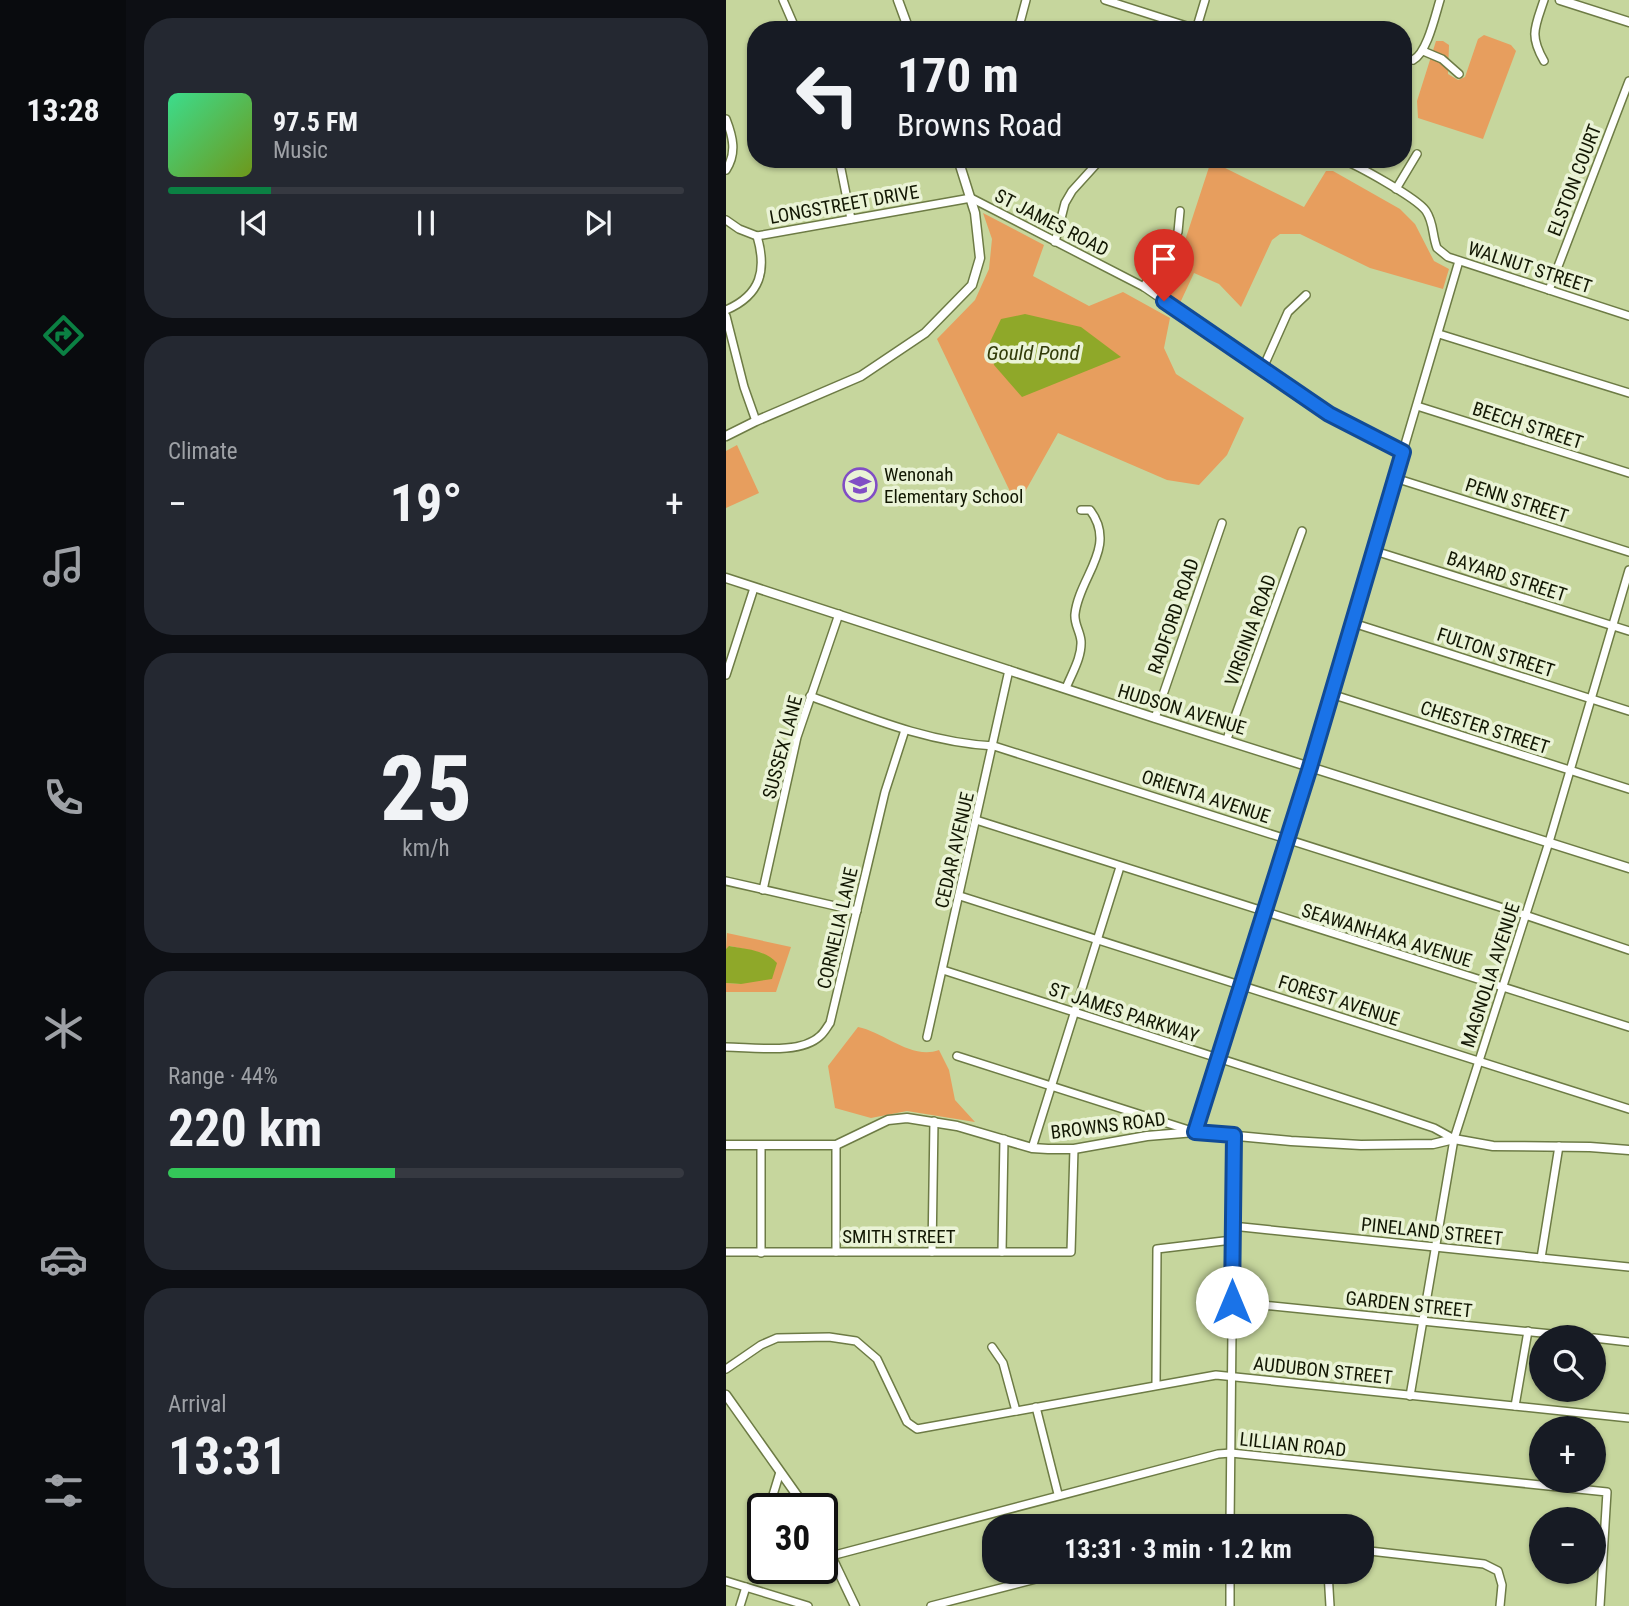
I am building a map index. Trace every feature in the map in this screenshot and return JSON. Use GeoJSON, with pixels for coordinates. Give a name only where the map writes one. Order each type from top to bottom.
{"type":"FeatureCollection","features":[{"type":"Feature","properties":{"kind":"street"},"geometry":{"type":"LineString","coordinates":[[783,0],[792,21]]}},
{"type":"Feature","properties":{"kind":"street"},"geometry":{"type":"LineString","coordinates":[[898,0],[906,21]]}},
{"type":"Feature","properties":{"kind":"street"},"geometry":{"type":"LineString","coordinates":[[1020,21],[1026,0]]}},
{"type":"Feature","properties":{"kind":"street"},"geometry":{"type":"LineString","coordinates":[[1105,0],[1171,21]]}},
{"type":"Feature","properties":{"kind":"street"},"geometry":{"type":"LineString","coordinates":[[1198,21],[1205,0]]}},
{"type":"Feature","properties":{"kind":"street"},"geometry":{"type":"LineString","coordinates":[[1413,60],[1423,51],[1440,0]]}},
{"type":"Feature","properties":{"kind":"street"},"geometry":{"type":"LineString","coordinates":[[1544,0],[1533,32],[1536,48],[1544,61]]}},
{"type":"Feature","properties":{"kind":"street"},"geometry":{"type":"LineString","coordinates":[[1560,0],[1629,22]]}},
{"type":"Feature","properties":{"kind":"street"},"geometry":{"type":"LineString","coordinates":[[1423,51],[1442,59],[1459,74]]}},
{"type":"Feature","properties":{"kind":"street","name":"ELSTON COURT"},"geometry":{"type":"LineString","coordinates":[[1549,290],[1629,81]]}},
{"type":"Feature","properties":{"kind":"street"},"geometry":{"type":"LineString","coordinates":[[726,119],[734,143],[726,170]]}},
{"type":"Feature","properties":{"kind":"street"},"geometry":{"type":"LineString","coordinates":[[1412,162],[1417,154]]}},
{"type":"Feature","properties":{"kind":"street"},"geometry":{"type":"LineString","coordinates":[[841,168],[851,219]]}},
{"type":"Feature","properties":{"kind":"street"},"geometry":{"type":"LineString","coordinates":[[726,436],[861,376],[925,333],[972,285],[980,258],[975,213],[961,168]]}},
{"type":"Feature","properties":{"kind":"street"},"geometry":{"type":"LineString","coordinates":[[1055,242],[1065,203],[1093,168]]}},
{"type":"Feature","properties":{"kind":"street","name":"WALNUT STREET"},"geometry":{"type":"LineString","coordinates":[[1358,168],[1396,189],[1424,209],[1432,222],[1437,248],[1459,261],[1629,316]]}},
{"type":"Feature","properties":{"kind":"street"},"geometry":{"type":"LineString","coordinates":[[1396,189],[1409,168]]}},
{"type":"Feature","properties":{"kind":"street","name":"LONGSTREET DRIVE"},"geometry":{"type":"LineString","coordinates":[[726,220],[757,236],[971,198]]}},
{"type":"Feature","properties":{"kind":"street","name":"ST JAMES ROAD"},"geometry":{"type":"LineString","coordinates":[[971,198],[1144,287],[1329,414],[1403,452]]}},
{"type":"Feature","properties":{"kind":"street"},"geometry":{"type":"LineString","coordinates":[[1144,287],[1158,258],[1178,232],[1180,211]]}},
{"type":"Feature","properties":{"kind":"street"},"geometry":{"type":"LineString","coordinates":[[726,310],[741,303],[759,280],[763,266],[757,236]]}},
{"type":"Feature","properties":{"kind":"street"},"geometry":{"type":"LineString","coordinates":[[957,1056],[1195,1132],[1310,767],[1459,261]]}},
{"type":"Feature","properties":{"kind":"street"},"geometry":{"type":"LineString","coordinates":[[1263,368],[1288,312],[1306,295]]}},
{"type":"Feature","properties":{"kind":"street"},"geometry":{"type":"LineString","coordinates":[[726,316],[741,377],[756,421]]}},
{"type":"Feature","properties":{"kind":"street"},"geometry":{"type":"LineString","coordinates":[[1439,334],[1629,393]]}},
{"type":"Feature","properties":{"kind":"street","name":"BEECH STREET"},"geometry":{"type":"LineString","coordinates":[[1417,406],[1629,473]]}},
{"type":"Feature","properties":{"kind":"street","name":"PENN STREET"},"geometry":{"type":"LineString","coordinates":[[1395,478],[1629,552]]}},
{"type":"Feature","properties":{"kind":"street"},"geometry":{"type":"LineString","coordinates":[[1066,688],[1080,653],[1081,639],[1075,614],[1100,540],[1096,519],[1090,510],[1081,510]]}},
{"type":"Feature","properties":{"kind":"street","name":"RADFORD ROAD"},"geometry":{"type":"LineString","coordinates":[[1155,718],[1221,523]]}},
{"type":"Feature","properties":{"kind":"street","name":"VIRGINIA ROAD"},"geometry":{"type":"LineString","coordinates":[[1227,739],[1302,531]]}},
{"type":"Feature","properties":{"kind":"street","name":"BAYARD STREET"},"geometry":{"type":"LineString","coordinates":[[1375,551],[1629,631]]}},
{"type":"Feature","properties":{"kind":"street","name":"MAGNOLIA AVENUE"},"geometry":{"type":"LineString","coordinates":[[1410,1396],[1454,1139],[1549,842],[1629,570]]}},
{"type":"Feature","properties":{"kind":"street","name":"HUDSON AVENUE"},"geometry":{"type":"LineString","coordinates":[[726,578],[1155,718],[1629,868]]}},
{"type":"Feature","properties":{"kind":"street"},"geometry":{"type":"LineString","coordinates":[[726,672],[754,588]]}},
{"type":"Feature","properties":{"kind":"street","name":"SUSSEX LANE"},"geometry":{"type":"LineString","coordinates":[[763,890],[797,737],[840,614]]}},
{"type":"Feature","properties":{"kind":"street","name":"FULTON STREET"},"geometry":{"type":"LineString","coordinates":[[1353,623],[1629,711]]}},
{"type":"Feature","properties":{"kind":"street","name":"CEDAR AVENUE"},"geometry":{"type":"LineString","coordinates":[[927,1037],[1009,670]]}},
{"type":"Feature","properties":{"kind":"street","name":"CHESTER STREET"},"geometry":{"type":"LineString","coordinates":[[1331,694],[1629,789]]}},
{"type":"Feature","properties":{"kind":"street","name":"ORIENTA AVENUE"},"geometry":{"type":"LineString","coordinates":[[811,696],[905,730],[954,743],[994,746],[1629,950]]}},
{"type":"Feature","properties":{"kind":"street","name":"CORNELIA LANE"},"geometry":{"type":"LineString","coordinates":[[726,1047],[795,1048],[809,1044],[820,1036],[830,1023],[885,792],[905,730]]}},
{"type":"Feature","properties":{"kind":"street","name":"SEAWANHAKA AVENUE"},"geometry":{"type":"LineString","coordinates":[[976,820],[1629,1027]]}},
{"type":"Feature","properties":{"kind":"street"},"geometry":{"type":"LineString","coordinates":[[1032,1147],[1120,867]]}},
{"type":"Feature","properties":{"kind":"street"},"geometry":{"type":"LineString","coordinates":[[726,881],[857,911]]}},
{"type":"Feature","properties":{"kind":"street","name":"FOREST AVENUE"},"geometry":{"type":"LineString","coordinates":[[960,896],[1629,1109]]}},
{"type":"Feature","properties":{"kind":"street","name":"ST JAMES PARKWAY"},"geometry":{"type":"LineString","coordinates":[[943,970],[1434,1128],[1454,1139]]}},
{"type":"Feature","properties":{"kind":"street","name":"BROWNS ROAD"},"geometry":{"type":"LineString","coordinates":[[726,1144],[836,1145],[888,1120],[907,1118],[934,1121],[1032,1147],[1074,1149],[1147,1136],[1195,1132],[1361,1145],[1432,1144],[1454,1139],[1493,1146],[1629,1150]]}},
{"type":"Feature","properties":{"kind":"street"},"geometry":{"type":"LineString","coordinates":[[932,1252],[934,1121]]}},
{"type":"Feature","properties":{"kind":"street"},"geometry":{"type":"LineString","coordinates":[[1230,1514],[1234,1135]]}},
{"type":"Feature","properties":{"kind":"street"},"geometry":{"type":"LineString","coordinates":[[1002,1252],[1004,1139]]}},
{"type":"Feature","properties":{"kind":"street"},"geometry":{"type":"LineString","coordinates":[[761,1145],[761,1253]]}},
{"type":"Feature","properties":{"kind":"street"},"geometry":{"type":"LineString","coordinates":[[836,1145],[836,1252]]}},
{"type":"Feature","properties":{"kind":"street"},"geometry":{"type":"LineString","coordinates":[[1540,1258],[1559,1146]]}},
{"type":"Feature","properties":{"kind":"street","name":"SMITH STREET"},"geometry":{"type":"LineString","coordinates":[[726,1252],[1071,1252],[1074,1149]]}},
{"type":"Feature","properties":{"kind":"street","name":"PINELAND STREET"},"geometry":{"type":"LineString","coordinates":[[1232,1226],[1629,1267]]}},
{"type":"Feature","properties":{"kind":"street"},"geometry":{"type":"LineString","coordinates":[[1156,1385],[1157,1249],[1232,1240]]}},
{"type":"Feature","properties":{"kind":"street","name":"GARDEN STREET"},"geometry":{"type":"LineString","coordinates":[[1232,1302],[1528,1331]]}},
{"type":"Feature","properties":{"kind":"street"},"geometry":{"type":"LineString","coordinates":[[1515,1406],[1528,1331]]}},
{"type":"Feature","properties":{"kind":"street","name":"AUDUBON STREET"},"geometry":{"type":"LineString","coordinates":[[726,1369],[777,1338],[804,1336],[856,1341],[877,1359],[907,1422],[917,1429],[1215,1375],[1629,1418]]}},
{"type":"Feature","properties":{"kind":"street"},"geometry":{"type":"LineString","coordinates":[[1606,1339],[1629,1342]]}},
{"type":"Feature","properties":{"kind":"street"},"geometry":{"type":"LineString","coordinates":[[992,1347],[1003,1363],[1016,1411]]}},
{"type":"Feature","properties":{"kind":"street"},"geometry":{"type":"LineString","coordinates":[[726,1395],[795,1493]]}},
{"type":"Feature","properties":{"kind":"street"},"geometry":{"type":"LineString","coordinates":[[1036,1407],[1058,1494]]}},
{"type":"Feature","properties":{"kind":"street","name":"LILLIAN ROAD"},"geometry":{"type":"LineString","coordinates":[[838,1554],[1058,1494],[1231,1453],[1607,1492],[1600,1606]]}},
{"type":"Feature","properties":{"kind":"street"},"geometry":{"type":"LineString","coordinates":[[774,1493],[780,1472]]}},
{"type":"Feature","properties":{"kind":"street"},"geometry":{"type":"LineString","coordinates":[[1374,1551],[1484,1563],[1498,1571],[1502,1585],[1500,1606]]}},
{"type":"Feature","properties":{"kind":"street"},"geometry":{"type":"LineString","coordinates":[[838,1569],[855,1606]]}},
{"type":"Feature","properties":{"kind":"street"},"geometry":{"type":"LineString","coordinates":[[726,1581],[808,1606]]}},
{"type":"Feature","properties":{"kind":"street"},"geometry":{"type":"LineString","coordinates":[[931,1606],[1016,1584]]}},
{"type":"Feature","properties":{"kind":"street"},"geometry":{"type":"LineString","coordinates":[[1230,1584],[1230,1606]]}},
{"type":"Feature","properties":{"kind":"street"},"geometry":{"type":"LineString","coordinates":[[1329,1584],[1330,1606]]}},
{"type":"Feature","properties":{"kind":"street"},"geometry":{"type":"LineString","coordinates":[[740,1606],[746,1587]]}},
{"type":"Feature","properties":{"kind":"shaded area"},"geometry":{"type":"Polygon","coordinates":[[[1484,35],[1511,45],[1516,51],[1483,139],[1418,118],[1417,101],[1436,41],[1449,45],[1448,74],[1458,80],[1465,77],[1478,39],[1484,35]]]}},
{"type":"Feature","properties":{"kind":"shaded area"},"geometry":{"type":"Polygon","coordinates":[[[1209,168],[1225,168],[1304,207],[1326,171],[1333,171],[1400,209],[1415,224],[1434,261],[1449,269],[1443,289],[1370,268],[1300,234],[1280,234],[1272,240],[1241,307],[1219,284],[1194,273],[1180,303],[1155,287],[1165,263],[1184,269],[1177,265],[1209,168]]]}},
{"type":"Feature","properties":{"kind":"shaded area"},"geometry":{"type":"Polygon","coordinates":[[[983,213],[1044,245],[1033,276],[1089,306],[1123,292],[1170,318],[1164,348],[1176,374],[1244,418],[1227,455],[1199,485],[1167,480],[1058,433],[1017,506],[937,339],[975,300],[989,269],[992,239],[983,213]]]}},
{"type":"Feature","properties":{"kind":"shaded area"},"geometry":{"type":"Polygon","coordinates":[[[737,445],[759,493],[726,508],[726,451],[737,445]]]}},
{"type":"Feature","properties":{"kind":"shaded area"},"geometry":{"type":"Polygon","coordinates":[[[727,933],[791,947],[776,992],[726,992],[726,983],[741,984],[762,953],[730,946],[726,949],[727,933]]]}},
{"type":"Feature","properties":{"kind":"shaded area"},"geometry":{"type":"Polygon","coordinates":[[[858,1027],[918,1051],[939,1050],[949,1070],[955,1100],[975,1122],[907,1111],[871,1118],[835,1108],[828,1066],[858,1027]]]}},
{"type":"Feature","properties":{"kind":"water","name":"Gould Pond"},"geometry":{"type":"Polygon","coordinates":[[[1025,314],[1081,327],[1121,357],[1022,397],[994,365],[990,342],[1001,319],[1025,314]]]}},
{"type":"Feature","properties":{"kind":"water"},"geometry":{"type":"Polygon","coordinates":[[[729,946],[767,955],[777,963],[772,979],[741,984],[726,983],[726,949],[729,946]]]}},
{"type":"Feature","properties":{"kind":"place","name":"Wenonah Elementary School"},"geometry":{"type":"Point","coordinates":[860,485]}},
{"type":"Feature","properties":{"kind":"route"},"geometry":{"type":"LineString","coordinates":[[1164,301],[1329,414],[1403,452],[1310,767],[1195,1132],[1234,1135],[1232,1302]]}}]}
